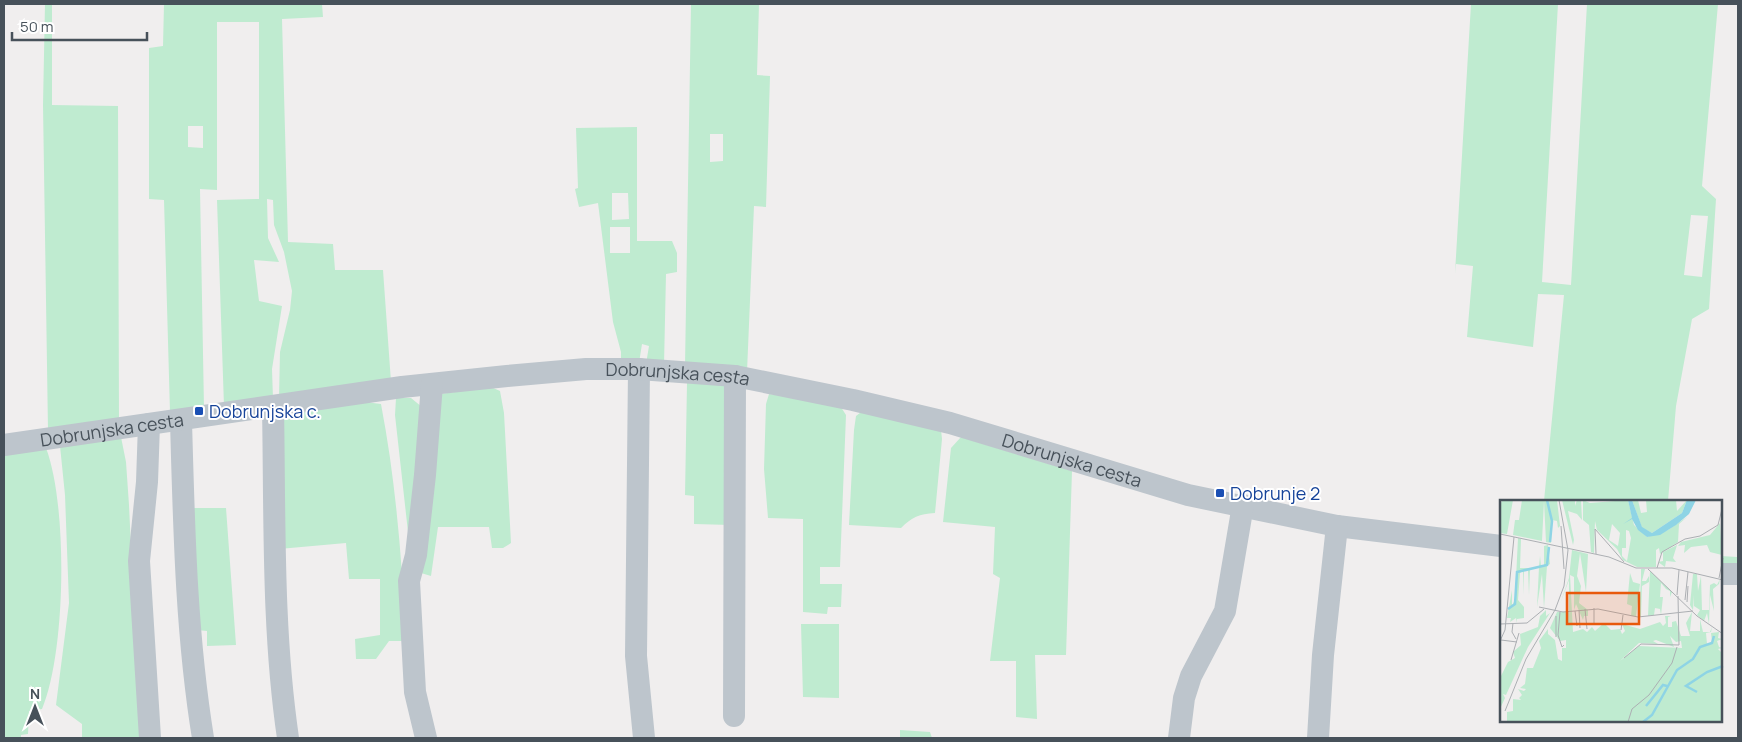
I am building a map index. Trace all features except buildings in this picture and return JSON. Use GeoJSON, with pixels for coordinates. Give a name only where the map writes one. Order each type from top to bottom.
{"type":"FeatureCollection","features":[{"type":"Feature","properties":{"kind":"street","name":"Dobrunjska cesta"},"geometry":{"type":"LineString","coordinates":[[4,445],[432,384],[586,369],[639,369],[735,376],[853,400],[950,423],[1188,495],[1337,526],[1500,546]]}},
{"type":"Feature","properties":{"kind":"street"},"geometry":{"type":"LineString","coordinates":[[639,369],[636,656],[644,738]]}},
{"type":"Feature","properties":{"kind":"street"},"geometry":{"type":"LineString","coordinates":[[734,716],[735,376]]}},
{"type":"Feature","properties":{"kind":"street"},"geometry":{"type":"LineString","coordinates":[[426,738],[415,692],[409,581],[419,528],[432,384]]}},
{"type":"Feature","properties":{"kind":"street"},"geometry":{"type":"LineString","coordinates":[[273,407],[276,573],[282,700],[288,738]]}},
{"type":"Feature","properties":{"kind":"street"},"geometry":{"type":"LineString","coordinates":[[180,421],[186,577],[197,704],[203,738]]}},
{"type":"Feature","properties":{"kind":"street"},"geometry":{"type":"LineString","coordinates":[[149,424],[147,482],[139,561],[150,738]]}},
{"type":"Feature","properties":{"kind":"street"},"geometry":{"type":"LineString","coordinates":[[1179,738],[1184,698],[1191,676],[1225,610],[1243,505]]}},
{"type":"Feature","properties":{"kind":"street"},"geometry":{"type":"LineString","coordinates":[[1318,738],[1323,656],[1337,526]]}},
{"type":"Feature","properties":{"kind":"street"},"geometry":{"type":"LineString","coordinates":[[1722,574],[1738,574]]}},
{"type":"Feature","properties":{"kind":"green space"},"geometry":{"type":"Polygon","coordinates":[[[45,4],[52,4],[52,105],[118,106],[119,419],[48,430],[43,105],[45,4]]]}},
{"type":"Feature","properties":{"kind":"green space"},"geometry":{"type":"Polygon","coordinates":[[[164,4],[322,4],[323,17],[282,19],[288,242],[333,244],[335,270],[383,270],[391,382],[279,398],[280,352],[290,310],[292,291],[284,252],[274,225],[273,200],[267,199],[268,238],[279,262],[254,260],[259,301],[282,306],[272,369],[273,399],[224,406],[217,200],[259,199],[259,22],[217,22],[217,190],[200,189],[204,408],[170,412],[164,200],[149,199],[149,48],[163,46],[164,4]],[[188,126],[188,147],[203,148],[203,126],[188,126]]]}},
{"type":"Feature","properties":{"kind":"green space"},"geometry":{"type":"Polygon","coordinates":[[[691,4],[759,4],[757,75],[770,76],[766,207],[754,206],[747,372],[685,366],[691,4]],[[710,134],[710,162],[723,161],[723,134],[710,134]]]}},
{"type":"Feature","properties":{"kind":"green space"},"geometry":{"type":"Polygon","coordinates":[[[1471,4],[1558,4],[1542,282],[1571,285],[1587,4],[1718,4],[1702,186],[1716,199],[1709,309],[1692,319],[1676,406],[1668,500],[1544,500],[1564,295],[1538,294],[1533,347],[1467,337],[1473,266],[1456,264],[1455,273],[1471,4]],[[1691,215],[1684,275],[1702,277],[1708,216],[1691,215]]]}},
{"type":"Feature","properties":{"kind":"green space"},"geometry":{"type":"Polygon","coordinates":[[[637,127],[637,241],[672,241],[677,253],[677,272],[666,274],[664,365],[646,364],[649,346],[642,344],[639,363],[621,362],[621,352],[613,322],[598,203],[579,207],[575,189],[578,188],[576,128],[637,127]],[[612,193],[612,220],[629,219],[628,193],[612,193]],[[610,227],[610,253],[630,253],[630,227],[610,227]]]}},
{"type":"Feature","properties":{"kind":"green space"},"geometry":{"type":"Polygon","coordinates":[[[687,383],[727,385],[731,525],[694,524],[694,496],[685,495],[687,383]]]}},
{"type":"Feature","properties":{"kind":"green space"},"geometry":{"type":"Polygon","coordinates":[[[491,387],[500,391],[504,413],[511,543],[503,548],[492,548],[489,527],[438,527],[431,576],[421,573],[440,394],[491,387]]]}},
{"type":"Feature","properties":{"kind":"green space"},"geometry":{"type":"Polygon","coordinates":[[[769,394],[839,404],[846,415],[840,567],[820,567],[820,584],[842,584],[841,607],[828,607],[827,614],[803,612],[803,519],[768,518],[764,469],[766,404],[769,394]]]}},
{"type":"Feature","properties":{"kind":"green space"},"geometry":{"type":"Polygon","coordinates":[[[396,398],[411,398],[422,407],[409,541],[395,415],[396,398]]]}},
{"type":"Feature","properties":{"kind":"green space"},"geometry":{"type":"Polygon","coordinates":[[[365,402],[381,404],[386,433],[398,522],[406,641],[389,641],[376,659],[356,659],[355,639],[380,635],[380,579],[349,579],[346,543],[279,549],[284,413],[365,402]]]}},
{"type":"Feature","properties":{"kind":"green space"},"geometry":{"type":"Polygon","coordinates":[[[865,409],[941,430],[942,439],[935,513],[916,517],[901,528],[849,525],[854,430],[856,416],[865,409]]]}},
{"type":"Feature","properties":{"kind":"green space"},"geometry":{"type":"Polygon","coordinates":[[[121,437],[126,462],[129,505],[140,738],[82,738],[82,724],[56,705],[69,603],[65,495],[60,446],[121,437]]]}},
{"type":"Feature","properties":{"kind":"green space"},"geometry":{"type":"Polygon","coordinates":[[[961,437],[1072,471],[1066,655],[1035,655],[1037,719],[1016,717],[1016,661],[990,661],[1000,578],[993,574],[995,527],[943,522],[951,448],[961,437]]]}},
{"type":"Feature","properties":{"kind":"green space"},"geometry":{"type":"Polygon","coordinates":[[[46,448],[58,505],[61,541],[60,617],[56,652],[50,684],[42,709],[29,711],[28,734],[21,735],[21,738],[4,738],[4,452],[46,448]]]}},
{"type":"Feature","properties":{"kind":"green space"},"geometry":{"type":"Polygon","coordinates":[[[1738,499],[1738,565],[1722,565],[1722,556],[1737,557],[1738,499]]]}},
{"type":"Feature","properties":{"kind":"green space"},"geometry":{"type":"Polygon","coordinates":[[[187,508],[226,508],[236,645],[207,646],[207,631],[197,630],[187,508]]]}},
{"type":"Feature","properties":{"kind":"green space"},"geometry":{"type":"Polygon","coordinates":[[[801,624],[839,624],[839,698],[803,697],[801,624]]]}},
{"type":"Feature","properties":{"kind":"green space"},"geometry":{"type":"Polygon","coordinates":[[[900,730],[930,732],[932,738],[900,738],[900,730]]]}},
{"type":"Feature","properties":{"kind":"place","name":"Dobrunjska c."},"geometry":{"type":"Point","coordinates":[199,411]}},
{"type":"Feature","properties":{"kind":"place","name":"Dobrunje 2"},"geometry":{"type":"Point","coordinates":[1220,493]}}]}
